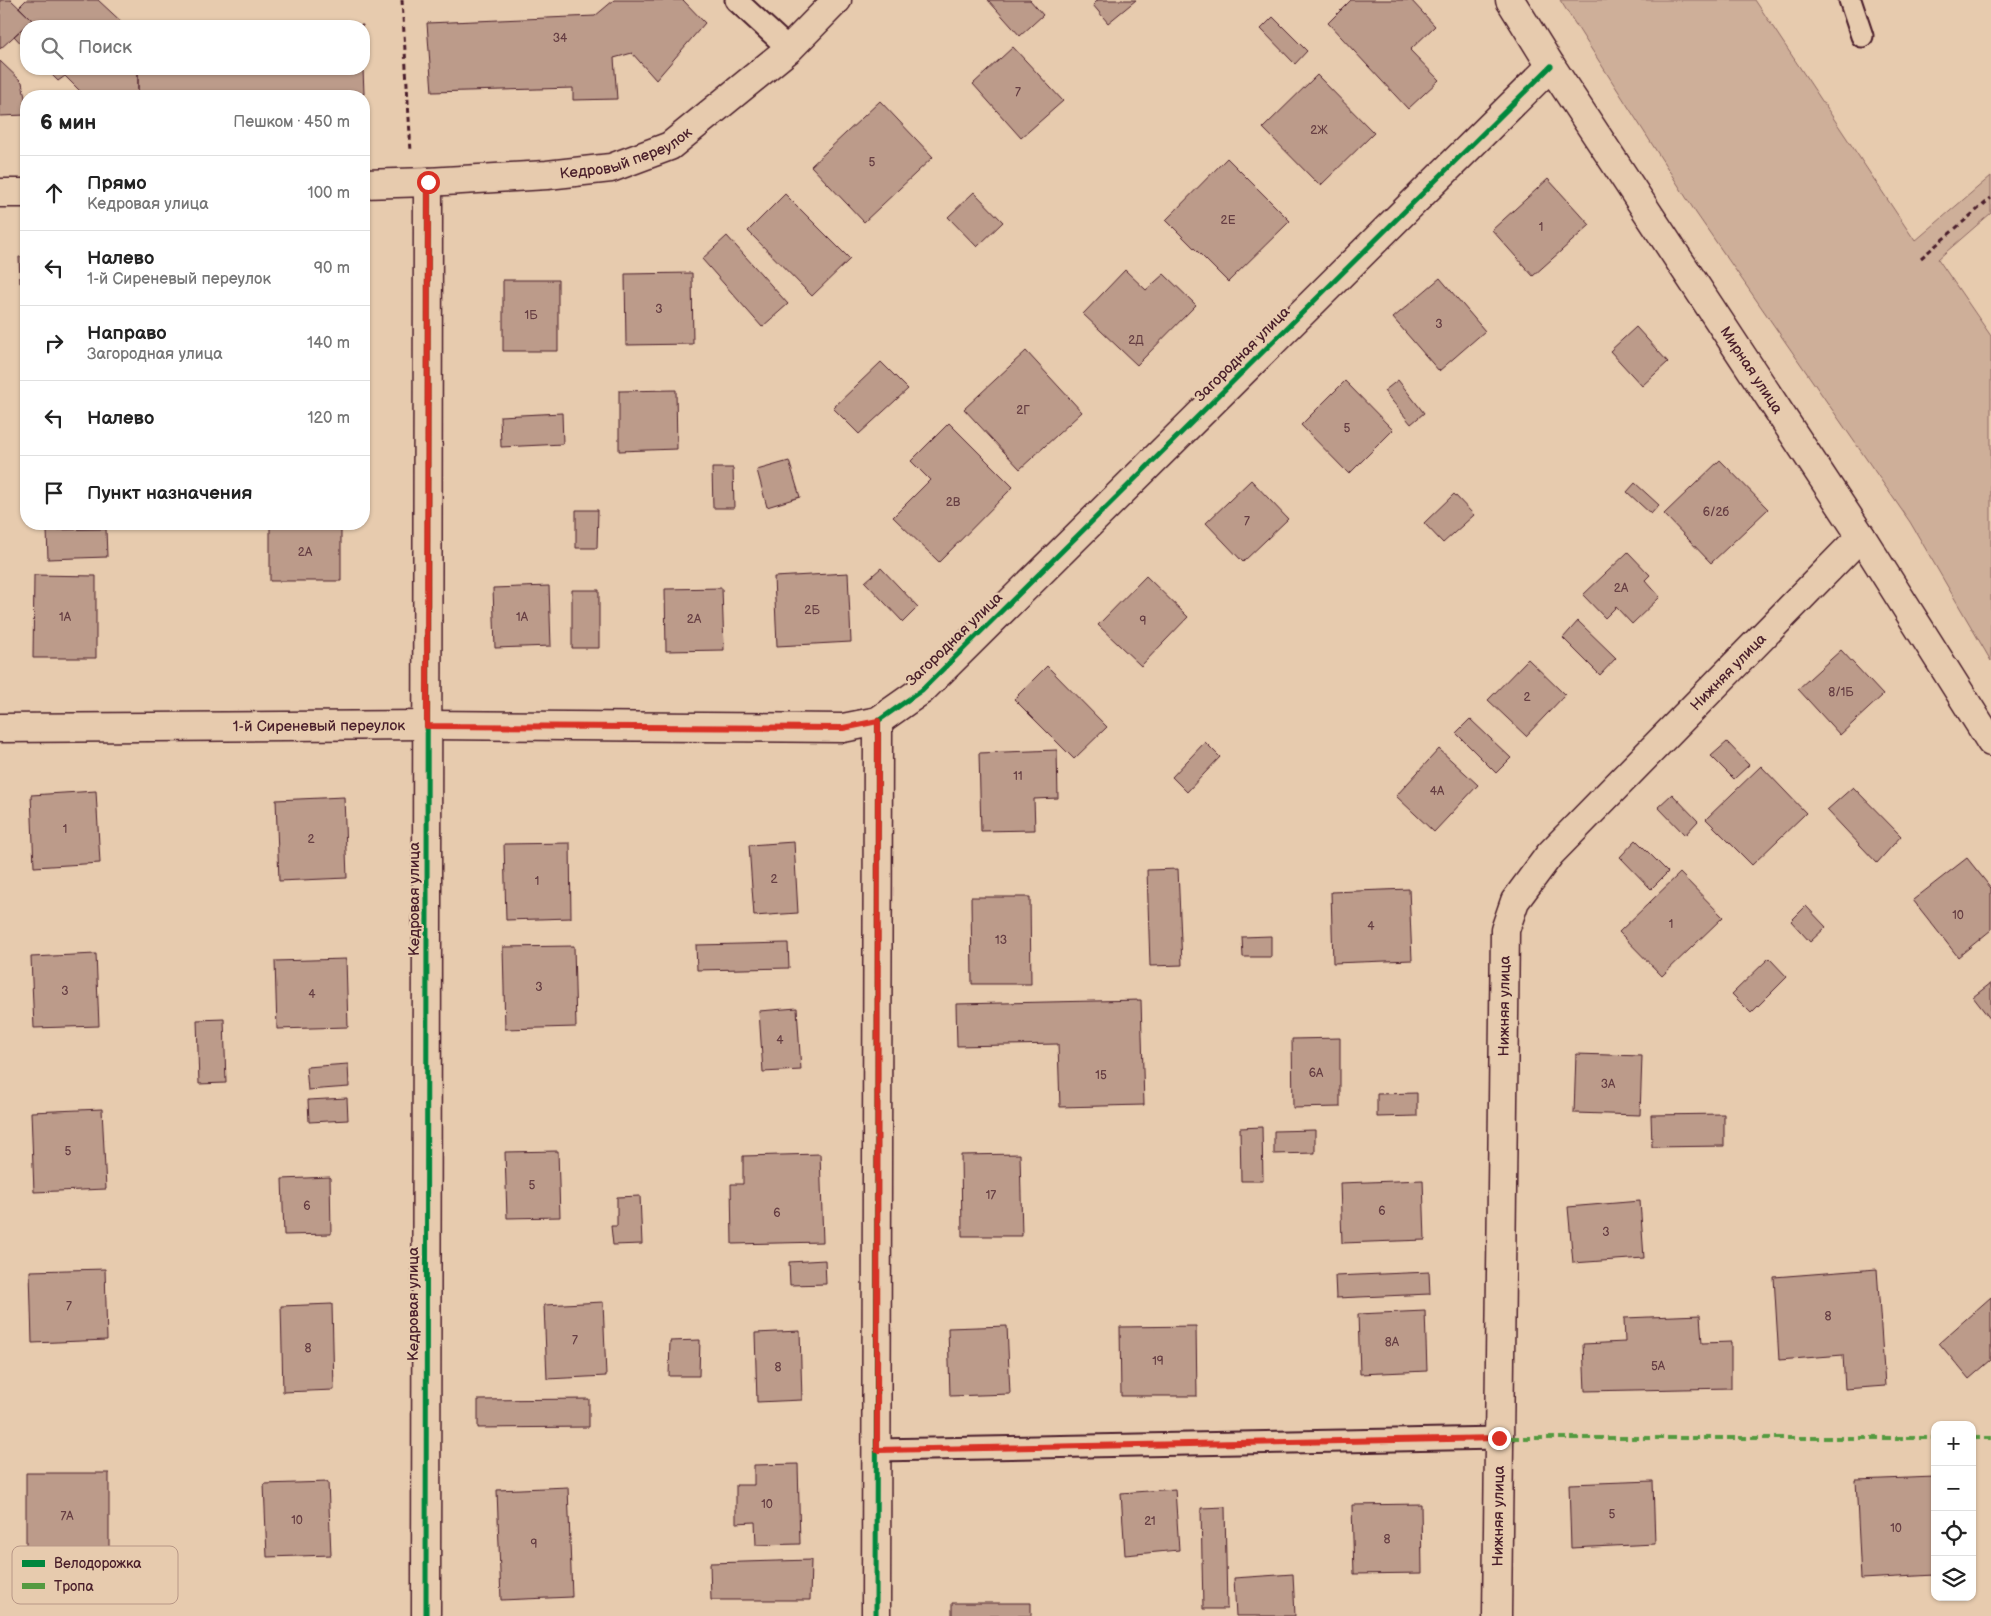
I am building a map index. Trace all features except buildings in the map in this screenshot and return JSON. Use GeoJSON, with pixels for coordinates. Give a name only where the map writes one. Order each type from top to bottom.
{"type":"FeatureCollection","features":[{"type":"Feature","properties":{"kind":"street","name":"Кедровый переулок"},"geometry":{"type":"LineString","coordinates":[[370,184],[547,175],[611,168],[670,146],[788,49],[837,0]]}},
{"type":"Feature","properties":{"kind":"street","name":"Мирная улица"},"geometry":{"type":"LineString","coordinates":[[1510,0],[1551,66],[1861,536],[1991,742]]}},
{"type":"Feature","properties":{"kind":"street","name":"Загородная улица"},"geometry":{"type":"LineString","coordinates":[[878,721],[922,690],[1551,66]]}},
{"type":"Feature","properties":{"kind":"street","name":"Кедровая улица"},"geometry":{"type":"LineString","coordinates":[[420,182],[427,726],[426,1616]]}},
{"type":"Feature","properties":{"kind":"street"},"geometry":{"type":"LineString","coordinates":[[0,193],[20,193]]}},
{"type":"Feature","properties":{"kind":"street","name":"Нижняя улица"},"geometry":{"type":"LineString","coordinates":[[1497,1616],[1504,930],[1515,901],[1550,854],[1861,536]]}},
{"type":"Feature","properties":{"kind":"street","name":"1-й Сиреневый переулок"},"geometry":{"type":"LineString","coordinates":[[0,728],[427,726],[843,728],[878,721]]}},
{"type":"Feature","properties":{"kind":"street"},"geometry":{"type":"LineString","coordinates":[[876,1616],[878,721]]}},
{"type":"Feature","properties":{"kind":"lane"},"geometry":{"type":"LineString","coordinates":[[736,0],[788,49]]}},
{"type":"Feature","properties":{"kind":"lane"},"geometry":{"type":"LineString","coordinates":[[1850,0],[1862,36]]}},
{"type":"Feature","properties":{"kind":"lane"},"geometry":{"type":"LineString","coordinates":[[877,1450],[1499,1438]]}},
{"type":"Feature","properties":{"kind":"path"},"geometry":{"type":"LineString","coordinates":[[402,0],[420,182]]}},
{"type":"Feature","properties":{"kind":"path"},"geometry":{"type":"LineString","coordinates":[[1921,258],[1991,198]]}},
{"type":"Feature","properties":{"kind":"shaded area"},"geometry":{"type":"Polygon","coordinates":[[[1560,0],[1755,0],[1915,241],[1991,176],[1991,213],[1938,259],[1991,336],[1991,661],[1910,522],[1696,213],[1560,0]]]}},
{"type":"Feature","properties":{"kind":"marked path"},"geometry":{"type":"LineString","coordinates":[[1499,1438],[1931,1438]]}},
{"type":"Feature","properties":{"kind":"marked path"},"geometry":{"type":"LineString","coordinates":[[1976,1438],[1991,1438]]}},
{"type":"Feature","properties":{"kind":"cycle path"},"geometry":{"type":"LineString","coordinates":[[876,1616],[878,721],[922,690],[1551,66]]}},
{"type":"Feature","properties":{"kind":"cycle path"},"geometry":{"type":"LineString","coordinates":[[426,1616],[428,182]]}},
{"type":"Feature","properties":{"kind":"route"},"geometry":{"type":"LineString","coordinates":[[428,182],[427,726],[843,728],[878,721],[877,1450],[1499,1438]]}}]}
